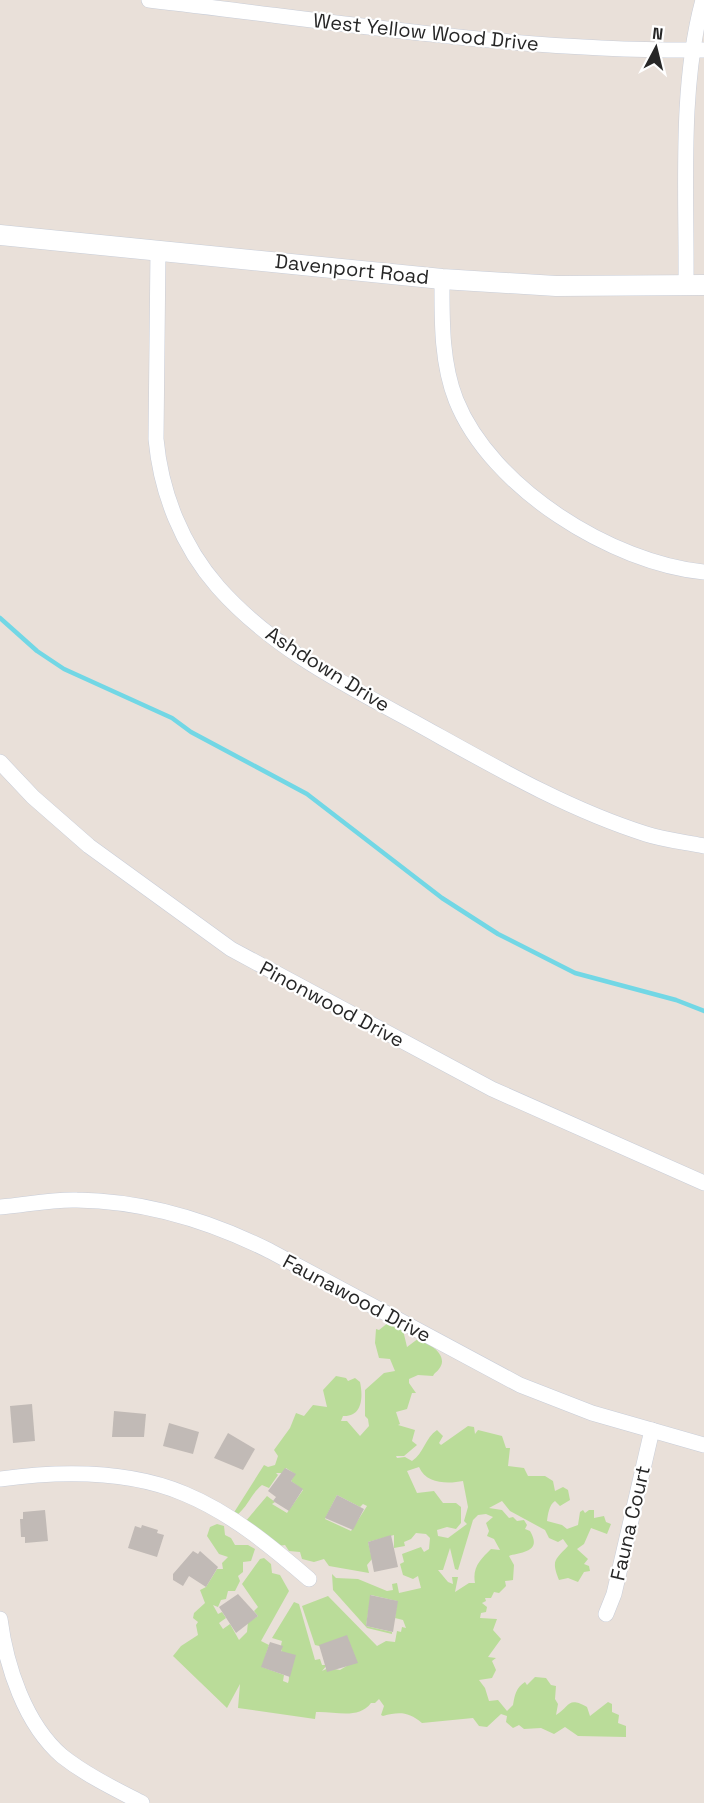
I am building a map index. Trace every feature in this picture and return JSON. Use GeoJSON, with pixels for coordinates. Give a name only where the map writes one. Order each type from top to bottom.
{"type":"FeatureCollection","features":[{"type":"Feature","properties":{"kind":"street","name":"West Yellow Wood Drive"},"geometry":{"type":"LineString","coordinates":[[149,0],[228,5],[490,40],[591,48],[699,50]]}},
{"type":"Feature","properties":{"kind":"street"},"geometry":{"type":"LineString","coordinates":[[695,285],[687,159],[703,0]]}},
{"type":"Feature","properties":{"kind":"street","name":"Davenport Road"},"geometry":{"type":"LineString","coordinates":[[0,235],[442,279],[556,286],[695,285]]}},
{"type":"Feature","properties":{"kind":"street","name":"Ashdown Drive"},"geometry":{"type":"LineString","coordinates":[[158,250],[155,293],[158,462],[175,518],[196,557],[216,585],[248,617],[284,647],[333,677],[514,777],[597,817],[648,835],[704,846]]}},
{"type":"Feature","properties":{"kind":"street"},"geometry":{"type":"LineString","coordinates":[[442,279],[442,316],[448,375],[456,400],[487,452],[533,496],[596,537],[641,556],[675,567],[704,572]]}},
{"type":"Feature","properties":{"kind":"street","name":"Pinonwood Drive"},"geometry":{"type":"LineString","coordinates":[[0,762],[33,797],[89,846],[231,949],[492,1089],[704,1183]]}},
{"type":"Feature","properties":{"kind":"street","name":"Faunawood Drive"},"geometry":{"type":"LineString","coordinates":[[0,1207],[76,1200],[156,1209],[195,1218],[230,1231],[270,1251],[520,1385],[592,1413],[704,1445]]}},
{"type":"Feature","properties":{"kind":"street","name":"Fauna Court"},"geometry":{"type":"LineString","coordinates":[[606,1614],[614,1594],[652,1430]]}},
{"type":"Feature","properties":{"kind":"street"},"geometry":{"type":"LineString","coordinates":[[0,1479],[72,1474],[162,1486],[217,1510],[278,1553],[309,1579]]}},
{"type":"Feature","properties":{"kind":"street"},"geometry":{"type":"LineString","coordinates":[[0,1619],[12,1671],[40,1731],[63,1756],[93,1777],[142,1803]]}},
{"type":"Feature","properties":{"kind":"green space"},"geometry":{"type":"Polygon","coordinates":[[[389,1322],[403,1330],[407,1347],[419,1338],[436,1350],[442,1359],[442,1364],[433,1376],[418,1375],[409,1379],[416,1393],[412,1393],[407,1409],[396,1412],[400,1424],[398,1425],[415,1430],[412,1441],[417,1445],[404,1456],[396,1456],[397,1458],[405,1457],[412,1461],[437,1430],[443,1436],[439,1443],[441,1445],[468,1426],[474,1427],[475,1434],[478,1430],[502,1436],[506,1448],[510,1448],[508,1466],[524,1468],[528,1476],[545,1476],[553,1481],[555,1491],[563,1487],[568,1490],[570,1500],[560,1506],[555,1501],[549,1510],[547,1521],[562,1525],[567,1529],[578,1525],[580,1512],[594,1510],[594,1518],[604,1516],[606,1522],[611,1524],[607,1534],[591,1528],[584,1544],[577,1549],[588,1559],[584,1564],[589,1566],[590,1571],[584,1572],[578,1582],[568,1578],[559,1580],[555,1564],[560,1554],[568,1546],[563,1539],[558,1542],[549,1538],[545,1530],[510,1511],[502,1501],[489,1508],[502,1510],[509,1518],[513,1517],[517,1521],[524,1520],[527,1525],[525,1529],[530,1531],[534,1544],[532,1548],[524,1552],[509,1556],[514,1565],[513,1580],[505,1581],[506,1586],[499,1593],[494,1592],[491,1598],[485,1598],[486,1601],[482,1603],[487,1607],[486,1612],[481,1613],[480,1618],[497,1619],[493,1630],[501,1639],[488,1657],[496,1658],[492,1661],[496,1670],[492,1678],[479,1680],[485,1688],[489,1701],[498,1700],[507,1711],[513,1705],[516,1692],[522,1684],[525,1682],[527,1685],[535,1677],[546,1678],[551,1685],[556,1686],[555,1699],[558,1704],[556,1715],[569,1704],[576,1702],[587,1707],[590,1716],[608,1702],[612,1704],[612,1712],[619,1715],[618,1723],[626,1726],[626,1737],[578,1736],[565,1727],[554,1734],[541,1728],[524,1729],[519,1725],[513,1728],[506,1722],[507,1716],[501,1714],[487,1727],[479,1726],[473,1718],[422,1723],[412,1716],[403,1714],[381,1715],[384,1706],[379,1699],[353,1713],[316,1712],[315,1719],[238,1708],[240,1684],[227,1708],[173,1656],[181,1646],[198,1635],[196,1625],[198,1622],[193,1618],[194,1613],[205,1603],[200,1590],[206,1587],[217,1569],[223,1569],[222,1563],[228,1557],[219,1554],[207,1536],[210,1527],[217,1524],[224,1526],[225,1535],[231,1538],[235,1545],[248,1545],[255,1549],[251,1561],[243,1562],[243,1572],[238,1576],[240,1581],[235,1591],[228,1591],[226,1599],[221,1600],[218,1607],[213,1605],[218,1614],[222,1612],[226,1618],[219,1623],[223,1629],[230,1624],[239,1640],[247,1632],[248,1622],[258,1616],[254,1611],[258,1607],[242,1584],[260,1559],[264,1558],[271,1564],[272,1573],[280,1575],[289,1591],[261,1641],[269,1645],[262,1667],[284,1675],[283,1681],[288,1683],[289,1678],[282,1652],[282,1641],[272,1638],[294,1602],[299,1604],[315,1660],[320,1659],[322,1665],[327,1665],[322,1671],[328,1668],[340,1670],[350,1664],[324,1647],[315,1645],[302,1606],[328,1596],[377,1646],[386,1641],[395,1642],[397,1631],[401,1632],[402,1627],[406,1628],[403,1620],[395,1618],[397,1601],[371,1595],[366,1626],[392,1632],[392,1634],[367,1628],[333,1590],[332,1574],[336,1578],[358,1579],[387,1591],[393,1590],[392,1584],[397,1583],[399,1593],[421,1588],[418,1576],[413,1579],[403,1575],[400,1564],[404,1562],[402,1554],[421,1547],[424,1552],[429,1549],[430,1538],[426,1534],[416,1533],[404,1542],[405,1546],[394,1548],[394,1535],[368,1542],[372,1559],[367,1565],[369,1573],[329,1566],[324,1559],[314,1562],[302,1559],[300,1552],[289,1551],[285,1545],[278,1546],[245,1522],[267,1496],[275,1502],[272,1504],[287,1513],[303,1490],[291,1481],[295,1474],[286,1468],[282,1473],[276,1473],[278,1475],[269,1488],[262,1485],[236,1516],[233,1514],[264,1465],[268,1467],[275,1465],[278,1456],[274,1450],[290,1428],[296,1413],[304,1416],[313,1405],[327,1407],[323,1390],[336,1376],[346,1378],[348,1381],[355,1378],[360,1382],[361,1388],[358,1409],[355,1413],[343,1416],[341,1421],[347,1421],[360,1436],[369,1426],[365,1416],[365,1390],[384,1373],[395,1371],[390,1359],[379,1358],[375,1343],[376,1329],[379,1330],[389,1322]],[[419,1467],[407,1471],[417,1493],[434,1491],[443,1503],[456,1503],[461,1507],[461,1523],[456,1529],[447,1527],[437,1530],[438,1536],[448,1538],[467,1524],[464,1521],[468,1507],[463,1481],[438,1482],[427,1477],[419,1467]],[[337,1495],[325,1519],[351,1531],[367,1506],[363,1504],[360,1507],[337,1495]],[[486,1514],[478,1515],[473,1520],[458,1570],[455,1569],[450,1548],[443,1570],[438,1570],[448,1582],[453,1584],[452,1577],[458,1577],[455,1592],[469,1583],[475,1583],[476,1568],[481,1560],[491,1549],[500,1550],[494,1539],[487,1536],[489,1531],[486,1523],[493,1517],[486,1514]]]}},
{"type":"Feature","properties":{"kind":"building"},"geometry":{"type":"Polygon","coordinates":[[[32,1404],[35,1441],[13,1443],[10,1406],[32,1404]]]}},
{"type":"Feature","properties":{"kind":"building"},"geometry":{"type":"Polygon","coordinates":[[[114,1411],[146,1414],[144,1437],[112,1437],[114,1411]]]}},
{"type":"Feature","properties":{"kind":"building"},"geometry":{"type":"Polygon","coordinates":[[[169,1423],[199,1432],[193,1454],[163,1446],[169,1423]]]}},
{"type":"Feature","properties":{"kind":"building"},"geometry":{"type":"Polygon","coordinates":[[[228,1433],[255,1449],[243,1470],[214,1458],[228,1433]]]}},
{"type":"Feature","properties":{"kind":"building"},"geometry":{"type":"Polygon","coordinates":[[[285,1468],[296,1474],[291,1481],[303,1489],[289,1511],[273,1501],[276,1497],[268,1491],[285,1468]]]}},
{"type":"Feature","properties":{"kind":"building"},"geometry":{"type":"Polygon","coordinates":[[[337,1495],[364,1509],[353,1530],[325,1518],[337,1495]]]}},
{"type":"Feature","properties":{"kind":"building"},"geometry":{"type":"Polygon","coordinates":[[[45,1510],[48,1541],[25,1543],[25,1537],[21,1537],[20,1519],[23,1519],[23,1512],[45,1510]]]}},
{"type":"Feature","properties":{"kind":"building"},"geometry":{"type":"Polygon","coordinates":[[[142,1525],[158,1530],[157,1533],[164,1535],[157,1557],[128,1548],[135,1526],[141,1528],[142,1525]]]}},
{"type":"Feature","properties":{"kind":"building"},"geometry":{"type":"Polygon","coordinates":[[[391,1535],[398,1567],[374,1572],[368,1542],[391,1535]]]}},
{"type":"Feature","properties":{"kind":"building"},"geometry":{"type":"Polygon","coordinates":[[[193,1551],[198,1554],[200,1551],[218,1567],[206,1587],[189,1576],[183,1586],[173,1580],[173,1574],[193,1551]]]}},
{"type":"Feature","properties":{"kind":"building"},"geometry":{"type":"Polygon","coordinates":[[[238,1594],[258,1616],[236,1633],[219,1607],[238,1594]]]}},
{"type":"Feature","properties":{"kind":"building"},"geometry":{"type":"Polygon","coordinates":[[[370,1595],[398,1601],[393,1632],[366,1626],[370,1595]]]}},
{"type":"Feature","properties":{"kind":"building"},"geometry":{"type":"Polygon","coordinates":[[[347,1635],[358,1663],[327,1672],[319,1645],[347,1635]]]}},
{"type":"Feature","properties":{"kind":"building"},"geometry":{"type":"Polygon","coordinates":[[[270,1642],[283,1646],[281,1651],[296,1655],[290,1677],[261,1667],[270,1642]]]}},
{"type":"Feature","properties":{"kind":"waterway"},"geometry":{"type":"LineString","coordinates":[[0,618],[37,651],[64,669],[172,718],[191,732],[307,794],[442,898],[498,934],[575,973],[676,1000],[704,1011]]}}]}
